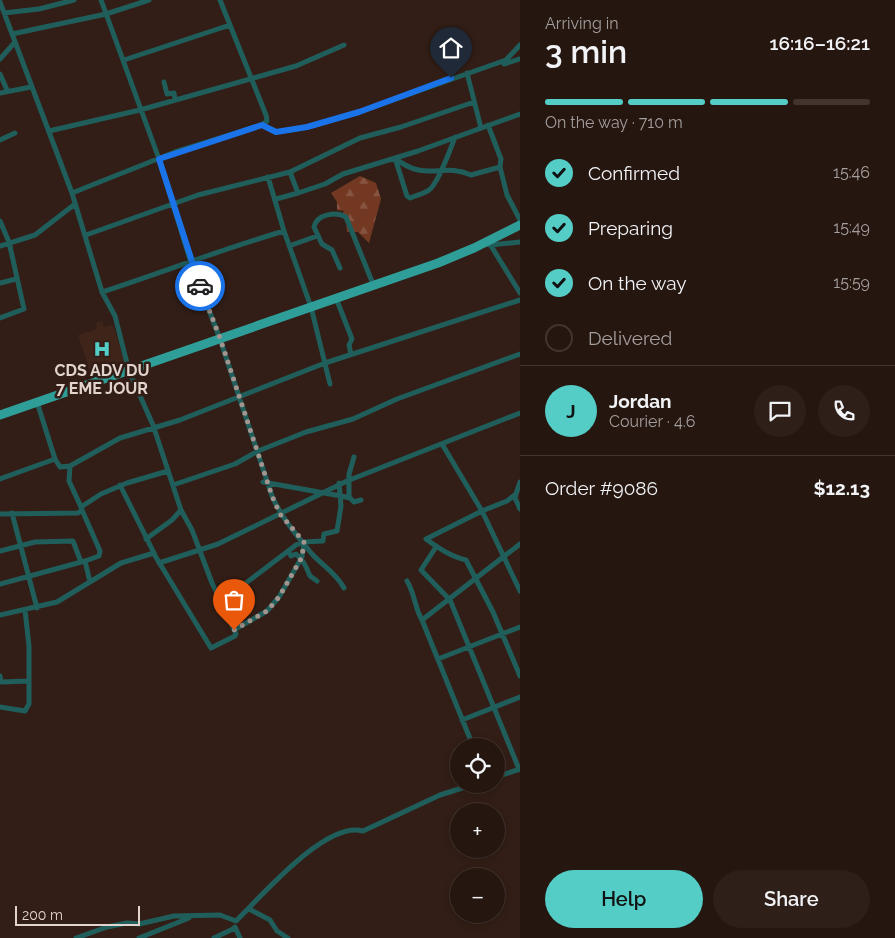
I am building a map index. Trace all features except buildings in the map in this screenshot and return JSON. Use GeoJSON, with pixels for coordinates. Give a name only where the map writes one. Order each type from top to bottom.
{"type":"FeatureCollection","features":[{"type":"Feature","properties":{"kind":"highway"},"geometry":{"type":"LineString","coordinates":[[0,414],[438,262],[489,243],[520,225]]}},
{"type":"Feature","properties":{"kind":"street"},"geometry":{"type":"LineString","coordinates":[[4,13],[39,9],[74,0]]}},
{"type":"Feature","properties":{"kind":"street"},"geometry":{"type":"LineString","coordinates":[[101,0],[159,159],[191,263],[220,338],[258,451],[266,483],[280,514],[312,553],[338,578],[344,588]]}},
{"type":"Feature","properties":{"kind":"street"},"geometry":{"type":"LineString","coordinates":[[12,34],[106,14],[149,0]]}},
{"type":"Feature","properties":{"kind":"street"},"geometry":{"type":"LineString","coordinates":[[72,193],[159,159],[262,125],[268,121],[220,0]]}},
{"type":"Feature","properties":{"kind":"street"},"geometry":{"type":"LineString","coordinates":[[0,2],[72,193],[86,234],[102,292],[115,316],[129,370],[154,428],[181,510],[235,636],[211,648],[154,554],[120,486]]}},
{"type":"Feature","properties":{"kind":"street"},"geometry":{"type":"LineString","coordinates":[[124,60],[230,24]]}},
{"type":"Feature","properties":{"kind":"street"},"geometry":{"type":"LineString","coordinates":[[0,59],[15,42]]}},
{"type":"Feature","properties":{"kind":"street"},"geometry":{"type":"LineString","coordinates":[[49,130],[140,110],[296,66],[344,45]]}},
{"type":"Feature","properties":{"kind":"street"},"geometry":{"type":"LineString","coordinates":[[467,75],[506,60],[520,45]]}},
{"type":"Feature","properties":{"kind":"street"},"geometry":{"type":"LineString","coordinates":[[262,125],[276,132],[307,127],[359,112],[520,58]]}},
{"type":"Feature","properties":{"kind":"street"},"geometry":{"type":"LineString","coordinates":[[0,74],[7,90]]}},
{"type":"Feature","properties":{"kind":"street"},"geometry":{"type":"LineString","coordinates":[[467,75],[481,128]]}},
{"type":"Feature","properties":{"kind":"street"},"geometry":{"type":"LineString","coordinates":[[164,82],[167,94],[174,93],[175,100]]}},
{"type":"Feature","properties":{"kind":"street"},"geometry":{"type":"LineString","coordinates":[[0,93],[7,90],[31,87]]}},
{"type":"Feature","properties":{"kind":"street"},"geometry":{"type":"LineString","coordinates":[[86,234],[198,195],[290,172],[360,138],[401,127],[474,102]]}},
{"type":"Feature","properties":{"kind":"street"},"geometry":{"type":"LineString","coordinates":[[276,199],[325,184],[343,174],[395,158],[520,114]]}},
{"type":"Feature","properties":{"kind":"street"},"geometry":{"type":"LineString","coordinates":[[488,125],[501,159],[500,166],[507,194],[520,220]]}},
{"type":"Feature","properties":{"kind":"street"},"geometry":{"type":"LineString","coordinates":[[0,140],[15,133]]}},
{"type":"Feature","properties":{"kind":"street"},"geometry":{"type":"LineString","coordinates":[[395,158],[407,196],[410,198],[430,190],[438,180],[440,171],[456,137]]}},
{"type":"Feature","properties":{"kind":"street"},"geometry":{"type":"LineString","coordinates":[[395,158],[406,166],[420,172],[460,170],[471,175],[500,166]]}},
{"type":"Feature","properties":{"kind":"street"},"geometry":{"type":"LineString","coordinates":[[290,172],[298,193]]}},
{"type":"Feature","properties":{"kind":"street"},"geometry":{"type":"LineString","coordinates":[[268,177],[284,231],[311,307],[330,384]]}},
{"type":"Feature","properties":{"kind":"street"},"geometry":{"type":"LineString","coordinates":[[0,246],[35,235],[75,204]]}},
{"type":"Feature","properties":{"kind":"street"},"geometry":{"type":"LineString","coordinates":[[340,268],[332,250],[322,244],[317,236],[314,226],[317,221],[331,214],[344,215],[373,284]]}},
{"type":"Feature","properties":{"kind":"street"},"geometry":{"type":"LineString","coordinates":[[0,318],[24,309],[9,242],[1,224]]}},
{"type":"Feature","properties":{"kind":"street"},"geometry":{"type":"LineString","coordinates":[[102,292],[191,263],[230,247],[284,231]]}},
{"type":"Feature","properties":{"kind":"street"},"geometry":{"type":"LineString","coordinates":[[289,246],[317,236]]}},
{"type":"Feature","properties":{"kind":"street"},"geometry":{"type":"LineString","coordinates":[[520,242],[489,243],[520,293]]}},
{"type":"Feature","properties":{"kind":"street"},"geometry":{"type":"LineString","coordinates":[[0,283],[16,279]]}},
{"type":"Feature","properties":{"kind":"street"},"geometry":{"type":"LineString","coordinates":[[336,298],[352,339],[349,345],[351,354]]}},
{"type":"Feature","properties":{"kind":"street"},"geometry":{"type":"LineString","coordinates":[[60,467],[70,466],[120,438],[154,428],[324,363],[520,300]]}},
{"type":"Feature","properties":{"kind":"street"},"geometry":{"type":"LineString","coordinates":[[173,485],[235,464],[258,451],[306,432],[353,419],[397,398],[520,354]]}},
{"type":"Feature","properties":{"kind":"street"},"geometry":{"type":"LineString","coordinates":[[0,584],[83,561],[98,556],[100,553],[68,477],[55,459],[37,402]]}},
{"type":"Feature","properties":{"kind":"street"},"geometry":{"type":"LineString","coordinates":[[160,564],[218,544],[339,483],[520,413]]}},
{"type":"Feature","properties":{"kind":"street"},"geometry":{"type":"LineString","coordinates":[[442,444],[482,511],[520,591]]}},
{"type":"Feature","properties":{"kind":"street"},"geometry":{"type":"LineString","coordinates":[[349,498],[349,474],[354,457]]}},
{"type":"Feature","properties":{"kind":"street"},"geometry":{"type":"LineString","coordinates":[[0,479],[55,459]]}},
{"type":"Feature","properties":{"kind":"street"},"geometry":{"type":"LineString","coordinates":[[68,477],[70,466]]}},
{"type":"Feature","properties":{"kind":"street"},"geometry":{"type":"LineString","coordinates":[[0,514],[75,514],[120,486],[142,477],[168,472]]}},
{"type":"Feature","properties":{"kind":"street"},"geometry":{"type":"LineString","coordinates":[[520,482],[515,498],[520,509]]}},
{"type":"Feature","properties":{"kind":"street"},"geometry":{"type":"LineString","coordinates":[[266,483],[340,496],[349,498],[354,502],[361,500]]}},
{"type":"Feature","properties":{"kind":"street"},"geometry":{"type":"LineString","coordinates":[[220,602],[288,551],[304,542],[324,541],[324,534],[337,531],[341,506],[339,483]]}},
{"type":"Feature","properties":{"kind":"street"},"geometry":{"type":"LineString","coordinates":[[516,494],[507,501],[482,511],[426,539],[458,559],[466,560],[478,579],[520,676]]}},
{"type":"Feature","properties":{"kind":"street"},"geometry":{"type":"LineString","coordinates":[[146,538],[172,520],[181,510]]}},
{"type":"Feature","properties":{"kind":"street"},"geometry":{"type":"LineString","coordinates":[[12,513],[37,608]]}},
{"type":"Feature","properties":{"kind":"street"},"geometry":{"type":"LineString","coordinates":[[146,538],[160,564]]}},
{"type":"Feature","properties":{"kind":"street"},"geometry":{"type":"LineString","coordinates":[[0,551],[35,542],[73,541],[83,561],[90,582]]}},
{"type":"Feature","properties":{"kind":"street"},"geometry":{"type":"LineString","coordinates":[[234,630],[267,611],[279,597],[302,559],[304,542]]}},
{"type":"Feature","properties":{"kind":"street"},"geometry":{"type":"LineString","coordinates":[[422,620],[450,600],[462,588],[478,579],[520,544]]}},
{"type":"Feature","properties":{"kind":"street"},"geometry":{"type":"LineString","coordinates":[[436,547],[420,570],[450,600],[470,647],[519,769],[505,774]]}},
{"type":"Feature","properties":{"kind":"street"},"geometry":{"type":"LineString","coordinates":[[288,551],[290,556],[296,554],[302,559],[309,568],[310,576],[317,581]]}},
{"type":"Feature","properties":{"kind":"street"},"geometry":{"type":"LineString","coordinates":[[0,615],[57,602],[120,563],[154,554]]}},
{"type":"Feature","properties":{"kind":"street"},"geometry":{"type":"LineString","coordinates":[[407,581],[413,590],[418,614],[470,738]]}},
{"type":"Feature","properties":{"kind":"street"},"geometry":{"type":"LineString","coordinates":[[0,707],[25,711],[29,704],[25,610]]}},
{"type":"Feature","properties":{"kind":"street"},"geometry":{"type":"LineString","coordinates":[[438,660],[520,627]]}},
{"type":"Feature","properties":{"kind":"street"},"geometry":{"type":"LineString","coordinates":[[0,676],[1,682],[29,681]]}},
{"type":"Feature","properties":{"kind":"street"},"geometry":{"type":"LineString","coordinates":[[462,720],[520,697]]}},
{"type":"Feature","properties":{"kind":"street"},"geometry":{"type":"LineString","coordinates":[[240,938],[235,928],[236,921],[298,860],[326,840],[357,829],[363,831],[450,792]]}},
{"type":"Feature","properties":{"kind":"street"},"geometry":{"type":"LineString","coordinates":[[249,909],[270,920],[278,931],[288,938]]}},
{"type":"Feature","properties":{"kind":"street"},"geometry":{"type":"LineString","coordinates":[[76,938],[93,936],[115,925],[139,924],[174,916],[220,915],[236,921]]}},
{"type":"Feature","properties":{"kind":"street"},"geometry":{"type":"LineString","coordinates":[[139,938],[194,916]]}},
{"type":"Feature","properties":{"kind":"street"},"geometry":{"type":"LineString","coordinates":[[214,938],[235,928]]}},
{"type":"Feature","properties":{"kind":"shaded area","name":"CDS ADV DU 7 EME JOUR"},"geometry":{"type":"Polygon","coordinates":[[[102,321],[104,327],[113,325],[125,364],[91,375],[78,335],[97,329],[96,323],[102,321]]]}},
{"type":"Feature","properties":{"kind":"green space"},"geometry":{"type":"Polygon","coordinates":[[[360,176],[376,183],[381,199],[369,243],[358,232],[347,232],[346,220],[341,216],[344,211],[337,210],[337,202],[331,193],[360,176]]]}},
{"type":"Feature","properties":{"kind":"way so far"},"geometry":{"type":"LineString","coordinates":[[200,286],[220,338],[272,496],[280,514],[304,542],[302,557],[298,566],[279,597],[267,611],[234,630]]}},
{"type":"Feature","properties":{"kind":"place","name":"CDS ADV DU 7 EME JOUR"},"geometry":{"type":"Point","coordinates":[102,349]}},
{"type":"Feature","properties":{"kind":"route"},"geometry":{"type":"LineString","coordinates":[[200,286],[159,159],[175,152],[262,125],[276,132],[307,127],[359,112],[451,78]]}}]}
